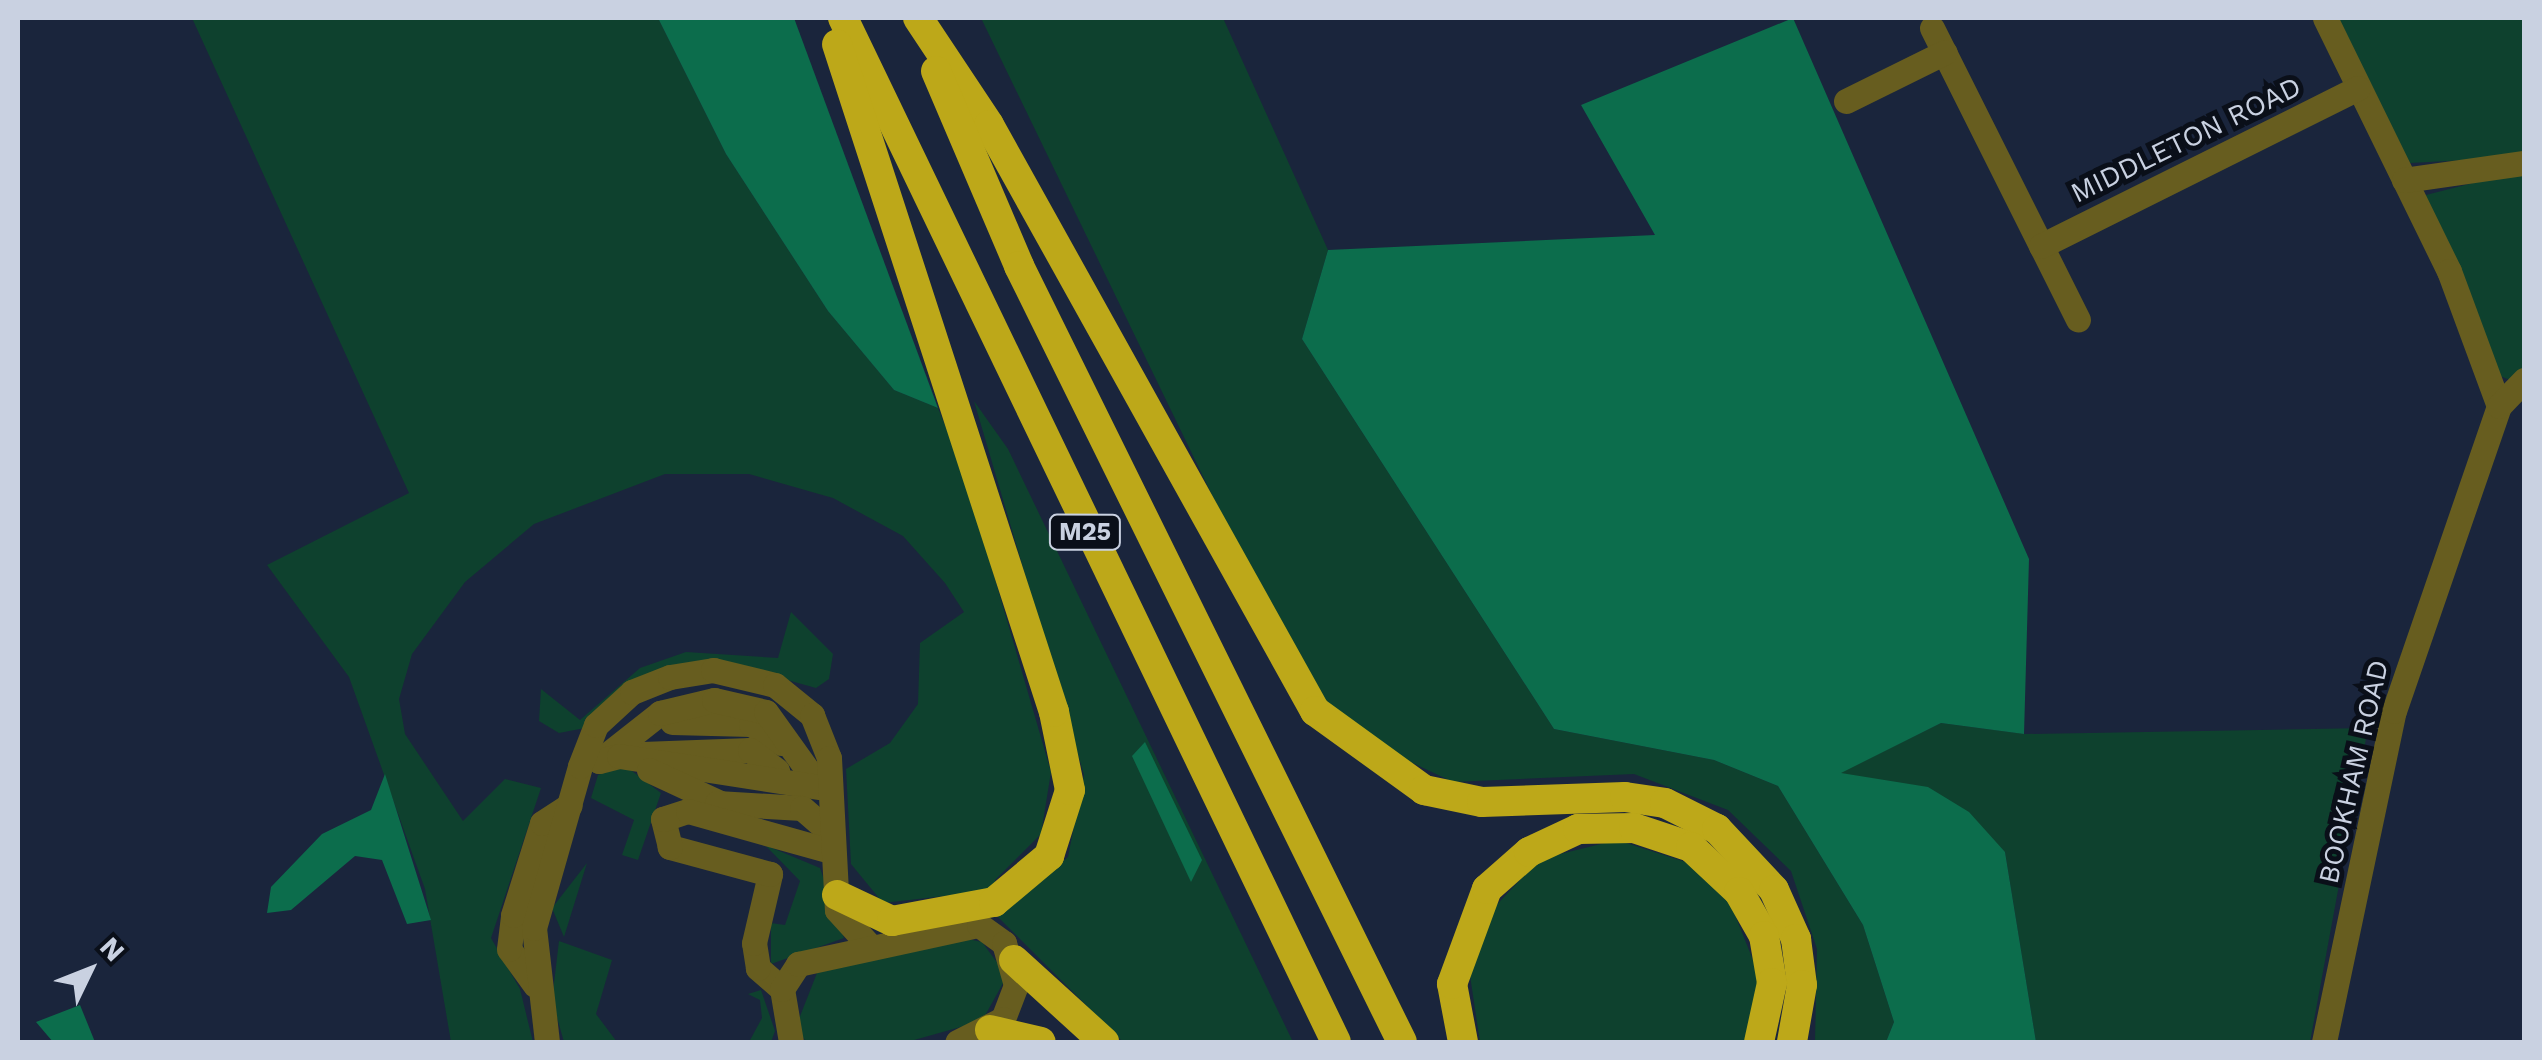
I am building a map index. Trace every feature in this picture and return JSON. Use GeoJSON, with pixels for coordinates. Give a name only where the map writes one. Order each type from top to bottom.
{"type":"FeatureCollection","features":[{"type":"Feature","properties":{"kind":"highway"},"geometry":{"type":"LineString","coordinates":[[828,18],[1054,712],[1070,790],[1049,856],[994,902],[892,921],[837,896]]}},
{"type":"Feature","properties":{"kind":"highway","name":"M25"},"geometry":{"type":"LineString","coordinates":[[844,18],[1336,1042]]}},
{"type":"Feature","properties":{"kind":"highway","name":"M25"},"geometry":{"type":"LineString","coordinates":[[916,18],[1019,266],[1402,1042]]}},
{"type":"Feature","properties":{"kind":"highway","name":"M25"},"geometry":{"type":"LineString","coordinates":[[916,18],[989,125],[1314,711],[1424,790],[1482,802],[1625,797],[1665,803],[1718,829],[1774,890],[1796,939],[1802,985],[1792,1042]]}},
{"type":"Feature","properties":{"kind":"highway"},"geometry":{"type":"LineString","coordinates":[[1464,1042],[1452,984],[1486,890],[1529,852],[1578,829],[1634,828],[1691,846],[1739,892],[1764,936],[1772,983],[1759,1042]]}},
{"type":"Feature","properties":{"kind":"highway"},"geometry":{"type":"LineString","coordinates":[[1014,960],[1104,1042]]}},
{"type":"Feature","properties":{"kind":"highway"},"geometry":{"type":"LineString","coordinates":[[990,1030],[1041,1042]]}},
{"type":"Feature","properties":{"kind":"street"},"geometry":{"type":"LineString","coordinates":[[2325,18],[2474,327],[2499,406],[2524,380]]}},
{"type":"Feature","properties":{"kind":"street"},"geometry":{"type":"LineString","coordinates":[[1932,28],[2078,319]]}},
{"type":"Feature","properties":{"kind":"street"},"geometry":{"type":"LineString","coordinates":[[1846,101],[1945,52]]}},
{"type":"Feature","properties":{"kind":"street","name":"MIDDLETON ROAD"},"geometry":{"type":"LineString","coordinates":[[2041,246],[2358,88]]}},
{"type":"Feature","properties":{"kind":"street"},"geometry":{"type":"LineString","coordinates":[[2404,180],[2524,163]]}},
{"type":"Feature","properties":{"kind":"street","name":"BOOKHAM ROAD"},"geometry":{"type":"LineString","coordinates":[[2324,1042],[2394,712],[2499,406]]}},
{"type":"Feature","properties":{"kind":"street"},"geometry":{"type":"LineString","coordinates":[[804,777],[812,715],[775,686],[713,670],[632,692],[596,725],[611,755],[717,803],[824,834],[830,841]]}},
{"type":"Feature","properties":{"kind":"street"},"geometry":{"type":"LineString","coordinates":[[547,1042],[535,984],[534,928],[570,805],[611,755],[660,712],[714,700],[766,712],[804,777],[830,841],[843,924],[869,945]]}},
{"type":"Feature","properties":{"kind":"street"},"geometry":{"type":"LineString","coordinates":[[611,755],[750,739],[804,777]]}},
{"type":"Feature","properties":{"kind":"street"},"geometry":{"type":"LineString","coordinates":[[611,755],[804,777]]}},
{"type":"Feature","properties":{"kind":"street"},"geometry":{"type":"LineString","coordinates":[[791,1042],[782,989],[758,968],[754,944],[770,874],[670,848],[664,819],[688,811],[830,841]]}},
{"type":"Feature","properties":{"kind":"street"},"geometry":{"type":"LineString","coordinates":[[782,989],[814,956],[979,925],[1014,960],[1013,997],[990,1030],[958,1042]]}},
{"type":"Feature","properties":{"kind":"green space"},"geometry":{"type":"Polygon","coordinates":[[[192,18],[658,18],[726,154],[828,311],[894,390],[938,408],[964,472],[1051,772],[1041,834],[995,880],[997,890],[883,903],[851,864],[846,769],[890,743],[918,704],[920,643],[964,612],[945,583],[903,536],[833,498],[749,474],[665,474],[534,524],[465,582],[412,654],[399,699],[405,734],[463,821],[505,779],[541,788],[491,938],[520,989],[533,1042],[451,1042],[425,889],[349,677],[267,565],[409,493],[192,18]]]}},
{"type":"Feature","properties":{"kind":"green space"},"geometry":{"type":"Polygon","coordinates":[[[658,18],[794,18],[938,408],[894,390],[828,311],[726,154],[658,18]]]}},
{"type":"Feature","properties":{"kind":"green space"},"geometry":{"type":"Polygon","coordinates":[[[981,18],[1223,18],[1328,250],[1302,339],[1554,729],[1714,760],[1778,786],[1863,925],[1894,1022],[1886,1042],[1815,1042],[1817,949],[1791,871],[1728,810],[1634,774],[1453,782],[1381,748],[1326,705],[1229,530],[981,18]]]}},
{"type":"Feature","properties":{"kind":"green space"},"geometry":{"type":"Polygon","coordinates":[[[1793,18],[2029,559],[2024,734],[1941,723],[1841,773],[1928,787],[1969,812],[2005,852],[2036,1042],[1886,1042],[1894,1022],[1863,925],[1778,786],[1714,760],[1554,729],[1302,339],[1328,250],[1655,235],[1581,105],[1793,18]]]}},
{"type":"Feature","properties":{"kind":"green space"},"geometry":{"type":"Polygon","coordinates":[[[2333,18],[2524,18],[2524,157],[2410,163],[2333,18]]]}},
{"type":"Feature","properties":{"kind":"green space"},"geometry":{"type":"Polygon","coordinates":[[[2524,170],[2524,368],[2510,380],[2500,376],[2422,196],[2524,170]]]}},
{"type":"Feature","properties":{"kind":"green space"},"geometry":{"type":"Polygon","coordinates":[[[974,401],[1008,449],[1293,1042],[1123,1042],[998,917],[1068,857],[1084,775],[974,401]]]}},
{"type":"Feature","properties":{"kind":"green space"},"geometry":{"type":"Polygon","coordinates":[[[791,612],[833,654],[829,679],[816,688],[712,659],[585,728],[559,733],[539,721],[541,689],[580,720],[640,668],[686,652],[778,658],[791,612]]]}},
{"type":"Feature","properties":{"kind":"green space"},"geometry":{"type":"Polygon","coordinates":[[[1941,723],[2025,734],[2368,728],[2310,1042],[2036,1042],[2005,852],[1839,773],[1941,723]]]}},
{"type":"Feature","properties":{"kind":"green space"},"geometry":{"type":"Polygon","coordinates":[[[1145,742],[1202,860],[1191,882],[1132,756],[1145,742]]]}},
{"type":"Feature","properties":{"kind":"green space"},"geometry":{"type":"Polygon","coordinates":[[[624,765],[661,793],[638,860],[622,855],[634,820],[591,798],[598,775],[624,765]]]}},
{"type":"Feature","properties":{"kind":"green space"},"geometry":{"type":"Polygon","coordinates":[[[385,774],[431,920],[407,924],[382,860],[355,856],[291,910],[267,913],[271,887],[322,834],[371,810],[385,774]]]}},
{"type":"Feature","properties":{"kind":"green space"},"geometry":{"type":"Polygon","coordinates":[[[1617,840],[1695,865],[1727,895],[1759,975],[1747,1042],[1480,1042],[1469,969],[1486,916],[1540,859],[1617,840]]]}},
{"type":"Feature","properties":{"kind":"green space"},"geometry":{"type":"Polygon","coordinates":[[[765,845],[820,868],[844,938],[771,964],[771,923],[785,925],[800,881],[765,845]]]}},
{"type":"Feature","properties":{"kind":"green space"},"geometry":{"type":"Polygon","coordinates":[[[587,863],[564,937],[552,908],[587,863]]]}},
{"type":"Feature","properties":{"kind":"green space"},"geometry":{"type":"Polygon","coordinates":[[[963,938],[982,942],[1007,976],[982,1021],[907,1042],[807,1042],[795,1029],[817,973],[963,938]]]}},
{"type":"Feature","properties":{"kind":"green space"},"geometry":{"type":"Polygon","coordinates":[[[559,941],[612,960],[596,1014],[617,1042],[564,1042],[552,1000],[559,941]]]}},
{"type":"Feature","properties":{"kind":"green space"},"geometry":{"type":"Polygon","coordinates":[[[761,990],[775,1031],[771,1042],[749,1042],[762,1018],[760,1000],[748,994],[761,990]]]}},
{"type":"Feature","properties":{"kind":"green space"},"geometry":{"type":"Polygon","coordinates":[[[80,1005],[95,1042],[53,1042],[36,1022],[80,1005]]]}}]}
